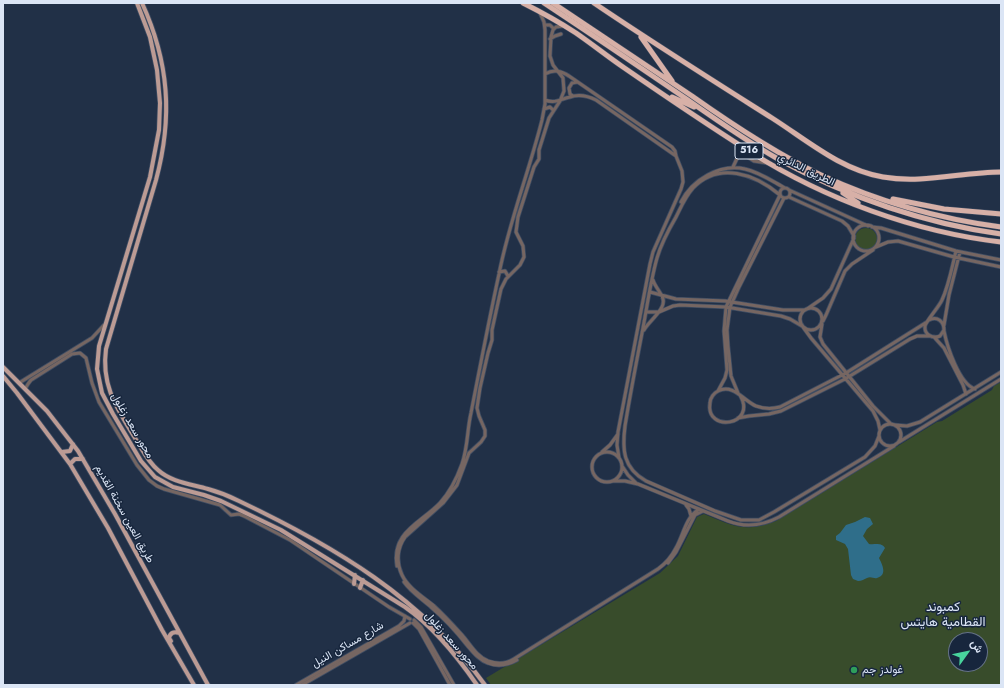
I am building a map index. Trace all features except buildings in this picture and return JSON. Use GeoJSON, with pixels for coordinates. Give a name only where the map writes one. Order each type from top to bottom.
{"type":"FeatureCollection","features":[{"type":"Feature","properties":{"kind":"highway","name":"الطريق الدائري"},"geometry":{"type":"LineString","coordinates":[[523,3],[574,32],[737,143],[769,163],[809,184],[867,209],[908,222],[937,230],[1001,242]]}},
{"type":"Feature","properties":{"kind":"highway","name":"الطريق الدائري"},"geometry":{"type":"LineString","coordinates":[[544,3],[703,111],[777,158],[830,185],[911,215],[953,226],[1001,234]]}},
{"type":"Feature","properties":{"kind":"highway","name":"الطريق الدائري"},"geometry":{"type":"LineString","coordinates":[[553,3],[738,128],[786,157],[836,182],[879,198],[930,213],[1001,227]]}},
{"type":"Feature","properties":{"kind":"highway","name":"الطريق الدائري"},"geometry":{"type":"LineString","coordinates":[[594,3],[636,32],[790,129],[830,157],[849,167],[876,176],[910,180],[970,173],[1001,172]]}},
{"type":"Feature","properties":{"kind":"highway"},"geometry":{"type":"LineString","coordinates":[[636,32],[675,85]]}},
{"type":"Feature","properties":{"kind":"highway","name":"516"},"geometry":{"type":"LineString","coordinates":[[662,93],[703,111]]}},
{"type":"Feature","properties":{"kind":"highway","name":"516"},"geometry":{"type":"LineString","coordinates":[[830,185],[867,209]]}},
{"type":"Feature","properties":{"kind":"highway","name":"516"},"geometry":{"type":"LineString","coordinates":[[879,198],[944,209],[1001,214]]}},
{"type":"Feature","properties":{"kind":"main road","name":"محور سعد زغلول"},"geometry":{"type":"LineString","coordinates":[[137,3],[150,37],[158,70],[160,103],[159,130],[150,177],[104,325],[99,346],[97,362],[98,377],[102,393],[145,467],[155,477],[163,483],[173,487],[208,496],[230,504],[290,535],[377,589],[414,613],[427,624],[455,656],[477,685]]}},
{"type":"Feature","properties":{"kind":"main road","name":"محور سعد زغلول"},"geometry":{"type":"LineString","coordinates":[[142,3],[156,39],[162,63],[166,98],[166,129],[163,152],[156,180],[105,353],[106,381],[115,404],[152,465],[169,477],[231,497],[320,542],[349,559],[381,582],[432,624],[485,685]]}},
{"type":"Feature","properties":{"kind":"main road"},"geometry":{"type":"LineString","coordinates":[[112,301],[114,304],[119,304]]}},
{"type":"Feature","properties":{"kind":"main road"},"geometry":{"type":"LineString","coordinates":[[110,308],[114,308],[116,312]]}},
{"type":"Feature","properties":{"kind":"main road","name":"طريق العين سخنة القديم"},"geometry":{"type":"LineString","coordinates":[[3,367],[47,411],[83,459],[208,685]]}},
{"type":"Feature","properties":{"kind":"main road","name":"طريق العين سخنة القديم"},"geometry":{"type":"LineString","coordinates":[[3,376],[70,464],[108,528],[162,630],[194,685]]}},
{"type":"Feature","properties":{"kind":"main road"},"geometry":{"type":"LineString","coordinates":[[62,452],[70,452],[73,444]]}},
{"type":"Feature","properties":{"kind":"main road"},"geometry":{"type":"LineString","coordinates":[[70,464],[75,459],[83,459]]}},
{"type":"Feature","properties":{"kind":"main road"},"geometry":{"type":"LineString","coordinates":[[318,553],[320,542]]}},
{"type":"Feature","properties":{"kind":"main road"},"geometry":{"type":"LineString","coordinates":[[354,584],[355,575]]}},
{"type":"Feature","properties":{"kind":"main road"},"geometry":{"type":"LineString","coordinates":[[360,588],[363,580]]}},
{"type":"Feature","properties":{"kind":"main road"},"geometry":{"type":"LineString","coordinates":[[377,589],[380,587],[381,582]]}},
{"type":"Feature","properties":{"kind":"main road"},"geometry":{"type":"LineString","coordinates":[[162,630],[169,632],[173,630],[175,624]]}},
{"type":"Feature","properties":{"kind":"main road"},"geometry":{"type":"LineString","coordinates":[[173,649],[170,636],[174,632],[179,633]]}},
{"type":"Feature","properties":{"kind":"street"},"geometry":{"type":"LineString","coordinates":[[539,11],[545,25],[544,109],[535,148],[508,234],[499,272],[471,412],[463,463],[454,483],[441,501],[402,536],[397,548],[396,560],[399,573],[408,588],[441,616],[475,654],[487,663],[499,666],[513,662],[659,571],[670,560],[678,548],[695,515],[703,511]]}},
{"type":"Feature","properties":{"kind":"street"},"geometry":{"type":"LineString","coordinates":[[545,25],[550,25],[554,29]]}},
{"type":"Feature","properties":{"kind":"street"},"geometry":{"type":"LineString","coordinates":[[563,26],[558,26],[554,29],[550,39],[550,56],[553,65],[562,78],[564,86],[563,94],[549,118],[539,150],[539,159],[535,166],[518,217],[516,228],[517,234],[523,246],[524,255],[521,264],[508,276],[500,293],[492,330],[492,340],[488,351],[478,402],[478,414],[485,430],[485,434],[481,442],[472,450],[467,458],[456,485],[447,499],[437,509],[410,530],[405,537],[400,548],[398,560],[401,572],[407,583],[443,614],[477,654],[488,661],[500,663],[514,659],[654,572],[668,560],[678,548],[690,516],[690,511],[686,505]]}},
{"type":"Feature","properties":{"kind":"street"},"geometry":{"type":"LineString","coordinates":[[550,39],[561,34]]}},
{"type":"Feature","properties":{"kind":"street"},"geometry":{"type":"LineString","coordinates":[[545,65],[550,67],[553,65]]}},
{"type":"Feature","properties":{"kind":"street"},"geometry":{"type":"LineString","coordinates":[[545,74],[557,71],[566,74],[672,147],[682,167],[682,186],[651,260],[618,432],[617,445],[619,458],[628,475],[638,484]]}},
{"type":"Feature","properties":{"kind":"street"},"geometry":{"type":"LineString","coordinates":[[573,96],[569,92],[570,86],[574,82],[577,82]]}},
{"type":"Feature","properties":{"kind":"street"},"geometry":{"type":"LineString","coordinates":[[545,100],[552,102],[560,101],[573,96],[586,96],[596,100],[676,156]]}},
{"type":"Feature","properties":{"kind":"street"},"geometry":{"type":"LineString","coordinates":[[544,109],[548,107],[553,110]]}},
{"type":"Feature","properties":{"kind":"street"},"geometry":{"type":"LineString","coordinates":[[737,143],[741,153],[754,161],[769,163]]}},
{"type":"Feature","properties":{"kind":"street"},"geometry":{"type":"LineString","coordinates":[[733,167],[741,153]]}},
{"type":"Feature","properties":{"kind":"street"},"geometry":{"type":"LineString","coordinates":[[738,167],[738,160],[741,153]]}},
{"type":"Feature","properties":{"kind":"street"},"geometry":{"type":"LineString","coordinates":[[674,220],[674,216],[683,198],[694,184],[710,174],[733,167],[738,167],[753,172],[868,226],[880,228],[956,251],[1001,260]]}},
{"type":"Feature","properties":{"kind":"street"},"geometry":{"type":"LineString","coordinates":[[872,227],[878,232],[879,236],[876,247],[873,250],[849,266],[827,294],[806,309],[800,317],[802,326],[873,412],[880,430],[879,436],[872,449],[860,460],[765,518],[753,521],[741,520],[715,511],[646,481],[635,473],[626,459],[623,449],[623,438],[652,279],[658,254],[683,201],[692,188],[704,180],[718,174],[745,174],[762,182],[784,198],[789,197],[842,221],[848,226],[858,248],[865,251],[873,250]]}},
{"type":"Feature","properties":{"kind":"street"},"geometry":{"type":"LineString","coordinates":[[738,418],[741,414],[743,405],[732,379],[729,361],[727,330],[730,302],[781,190],[785,188]]}},
{"type":"Feature","properties":{"kind":"street"},"geometry":{"type":"LineString","coordinates":[[789,190],[789,197]]}},
{"type":"Feature","properties":{"kind":"street"},"geometry":{"type":"LineString","coordinates":[[717,392],[725,378],[727,370],[724,331],[726,307],[784,198]]}},
{"type":"Feature","properties":{"kind":"street"},"geometry":{"type":"LineString","coordinates":[[646,312],[659,312],[680,305],[730,307],[781,316],[790,319],[812,331],[818,329],[826,315],[854,237],[859,228],[868,226]]}},
{"type":"Feature","properties":{"kind":"street"},"geometry":{"type":"LineString","coordinates":[[508,234],[513,236],[517,234]]}},
{"type":"Feature","properties":{"kind":"street"},"geometry":{"type":"LineString","coordinates":[[876,247],[888,242],[898,241],[956,257],[1001,267]]}},
{"type":"Feature","properties":{"kind":"street"},"geometry":{"type":"LineString","coordinates":[[843,377],[836,379],[783,406],[772,409],[757,406],[730,389],[717,392],[712,396],[709,405],[712,416],[718,421],[726,423],[738,418],[779,412],[847,375],[910,339],[917,336],[940,336],[944,329],[946,305],[956,251]]}},
{"type":"Feature","properties":{"kind":"street"},"geometry":{"type":"LineString","coordinates":[[960,252],[956,257],[943,298],[926,324],[926,331],[944,348],[966,394]]}},
{"type":"Feature","properties":{"kind":"street"},"geometry":{"type":"LineString","coordinates":[[499,272],[505,271],[508,276]]}},
{"type":"Feature","properties":{"kind":"street"},"geometry":{"type":"LineString","coordinates":[[643,331],[664,305],[663,298],[652,279]]}},
{"type":"Feature","properties":{"kind":"street"},"geometry":{"type":"LineString","coordinates":[[650,292],[676,299],[730,302],[783,310],[811,308],[817,310],[822,315],[820,337],[823,344],[873,406],[901,433],[899,442]]}},
{"type":"Feature","properties":{"kind":"street"},"geometry":{"type":"LineString","coordinates":[[847,375],[928,321],[935,318],[941,321],[949,350],[956,366],[967,385],[975,389]]}},
{"type":"Feature","properties":{"kind":"street"},"geometry":{"type":"LineString","coordinates":[[20,384],[92,338],[104,325]]}},
{"type":"Feature","properties":{"kind":"street"},"geometry":{"type":"LineString","coordinates":[[25,389],[31,380],[73,353],[83,354],[88,361],[94,389],[103,409],[137,465],[150,480],[160,488],[220,505],[231,515],[239,514],[244,516],[290,540],[360,588],[405,616],[412,621],[424,635],[454,685]]}},
{"type":"Feature","properties":{"kind":"street"},"geometry":{"type":"LineString","coordinates":[[836,379],[837,370]]}},
{"type":"Feature","properties":{"kind":"street"},"geometry":{"type":"LineString","coordinates":[[880,430],[885,425],[911,425],[920,422],[1001,372]]}},
{"type":"Feature","properties":{"kind":"street"},"geometry":{"type":"LineString","coordinates":[[618,432],[610,445],[596,456],[592,462],[592,473],[601,481],[625,481],[638,484],[698,510],[733,523],[744,526],[762,524],[773,521],[1001,379]]}},
{"type":"Feature","properties":{"kind":"street"},"geometry":{"type":"LineString","coordinates":[[471,412],[475,415],[478,414]]}},
{"type":"Feature","properties":{"kind":"street"},"geometry":{"type":"LineString","coordinates":[[879,436],[883,444],[894,446]]}},
{"type":"Feature","properties":{"kind":"street"},"geometry":{"type":"LineString","coordinates":[[466,448],[470,448],[472,450]]}},
{"type":"Feature","properties":{"kind":"street"},"geometry":{"type":"LineString","coordinates":[[601,452],[610,452],[619,458]]}},
{"type":"Feature","properties":{"kind":"street"},"geometry":{"type":"LineString","coordinates":[[612,481],[618,478],[622,465]]}},
{"type":"Feature","properties":{"kind":"street"},"geometry":{"type":"LineString","coordinates":[[160,488],[163,483]]}},
{"type":"Feature","properties":{"kind":"street"},"geometry":{"type":"LineString","coordinates":[[690,516],[698,510]]}},
{"type":"Feature","properties":{"kind":"street"},"geometry":{"type":"LineString","coordinates":[[714,515],[715,511]]}},
{"type":"Feature","properties":{"kind":"street","name":"شارع مساكن النيل"},"geometry":{"type":"LineString","coordinates":[[296,685],[398,627],[403,623],[405,616]]}},
{"type":"Feature","properties":{"kind":"street","name":"شارع مساكن النيل"},"geometry":{"type":"LineString","coordinates":[[302,685],[412,621]]}},
{"type":"Feature","properties":{"kind":"street"},"geometry":{"type":"LineString","coordinates":[[424,635],[450,685]]}},
{"type":"Feature","properties":{"kind":"green space"},"geometry":{"type":"Polygon","coordinates":[[[866,228],[874,231],[877,239],[874,247],[866,250],[858,247],[855,239],[858,231],[866,228]]]}},
{"type":"Feature","properties":{"kind":"green space"},"geometry":{"type":"Polygon","coordinates":[[[1001,382],[1001,685],[491,685],[486,678],[660,573],[678,556],[697,517],[704,514],[731,525],[747,527],[765,525],[776,521],[992,390],[994,386],[1001,382]]]}},
{"type":"Feature","properties":{"kind":"water"},"geometry":{"type":"Polygon","coordinates":[[[865,517],[870,518],[873,524],[867,529],[863,536],[869,544],[880,544],[885,548],[879,558],[883,566],[883,572],[880,577],[868,577],[858,581],[853,579],[851,575],[848,549],[845,544],[836,540],[836,536],[846,525],[865,517]]]}},
{"type":"Feature","properties":{"kind":"place","name":"غولدز جم"},"geometry":{"type":"Point","coordinates":[854,670]}},
{"type":"Feature","properties":{"kind":"district","name":"كمبوند القطامية هايتس"},"geometry":{"type":"Point","coordinates":[943,616]}}]}
